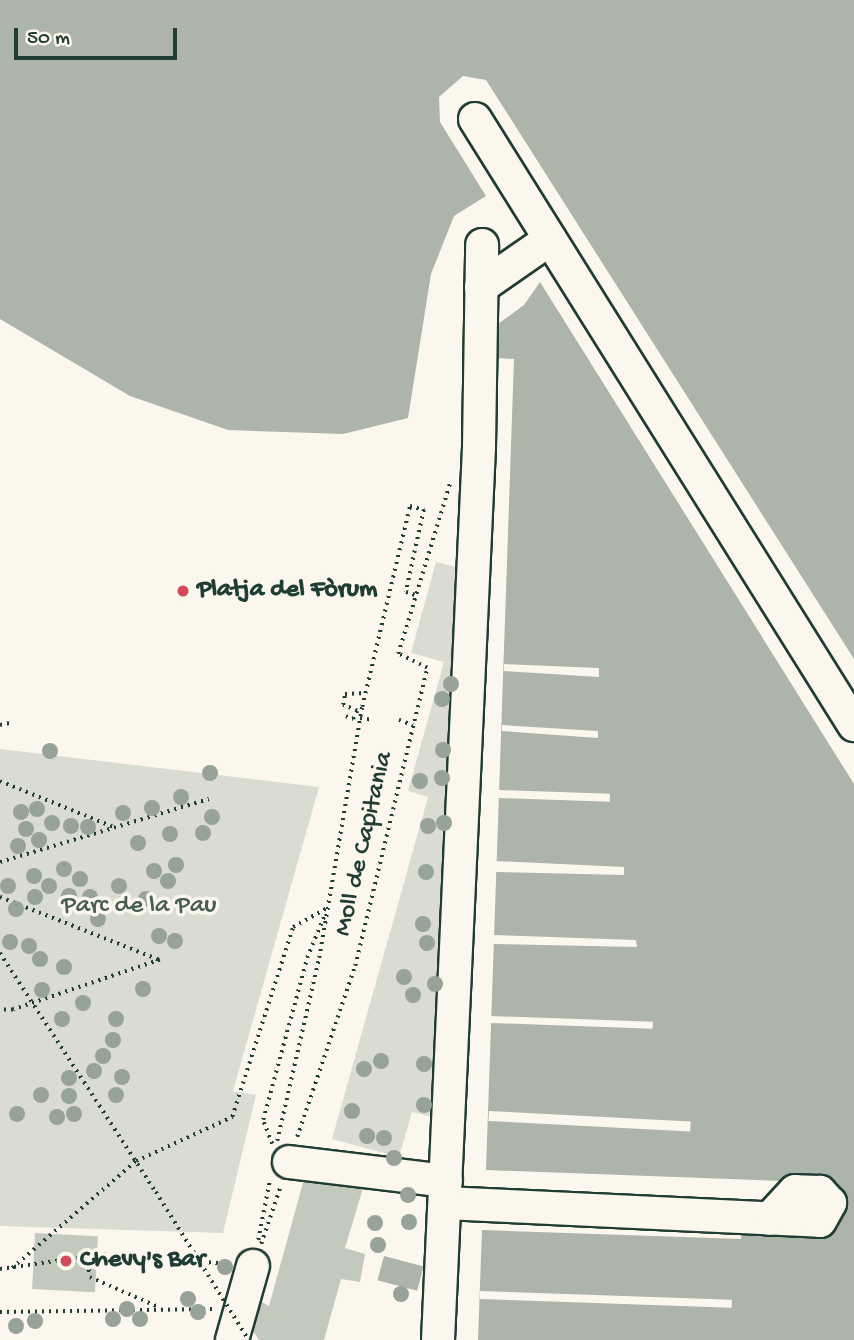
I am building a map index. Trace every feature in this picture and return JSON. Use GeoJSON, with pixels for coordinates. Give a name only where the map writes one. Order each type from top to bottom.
{"type":"FeatureCollection","features":[{"type":"Feature","properties":{"kind":"lane"},"geometry":{"type":"LineString","coordinates":[[475,119],[854,725]]}},
{"type":"Feature","properties":{"kind":"lane"},"geometry":{"type":"LineString","coordinates":[[481,287],[550,239]]}},
{"type":"Feature","properties":{"kind":"lane"},"geometry":{"type":"LineString","coordinates":[[438,1340],[478,469],[482,245]]}},
{"type":"Feature","properties":{"kind":"lane"},"geometry":{"type":"LineString","coordinates":[[278,1160],[445,1192],[769,1219]]}},
{"type":"Feature","properties":{"kind":"lane"},"geometry":{"type":"LineString","coordinates":[[232,1340],[253,1266]]}},
{"type":"Feature","properties":{"kind":"path","name":"Moll de Capitania"},"geometry":{"type":"LineString","coordinates":[[253,1266],[278,1160],[355,966],[427,668],[398,654],[455,466],[478,469]]}},
{"type":"Feature","properties":{"kind":"path","name":"Moll de Capitania"},"geometry":{"type":"LineString","coordinates":[[253,1266],[278,1160],[328,908],[365,693],[410,506],[424,510],[406,592],[415,595]]}},
{"type":"Feature","properties":{"kind":"path"},"geometry":{"type":"LineString","coordinates":[[346,716],[353,719],[357,711],[344,705],[345,694],[365,693]]}},
{"type":"Feature","properties":{"kind":"path"},"geometry":{"type":"LineString","coordinates":[[360,718],[372,720]]}},
{"type":"Feature","properties":{"kind":"path"},"geometry":{"type":"LineString","coordinates":[[399,720],[413,725]]}},
{"type":"Feature","properties":{"kind":"path"},"geometry":{"type":"LineString","coordinates":[[0,725],[10,723]]}},
{"type":"Feature","properties":{"kind":"path"},"geometry":{"type":"LineString","coordinates":[[0,781],[116,827]]}},
{"type":"Feature","properties":{"kind":"path"},"geometry":{"type":"LineString","coordinates":[[0,862],[209,799]]}},
{"type":"Feature","properties":{"kind":"path"},"geometry":{"type":"LineString","coordinates":[[0,897],[160,960],[33,1003],[0,1010]]}},
{"type":"Feature","properties":{"kind":"path","name":"Moll de Capitania"},"geometry":{"type":"LineString","coordinates":[[278,1160],[263,1120],[307,958],[328,908]]}},
{"type":"Feature","properties":{"kind":"path","name":"Moll de Capitania"},"geometry":{"type":"LineString","coordinates":[[12,1268],[136,1161],[232,1117],[243,1094],[293,927],[328,908]]}},
{"type":"Feature","properties":{"kind":"path"},"geometry":{"type":"LineString","coordinates":[[0,953],[249,1340]]}},
{"type":"Feature","properties":{"kind":"path"},"geometry":{"type":"LineString","coordinates":[[87,1256],[90,1277],[163,1309]]}},
{"type":"Feature","properties":{"kind":"path"},"geometry":{"type":"LineString","coordinates":[[0,1269],[87,1256],[253,1266]]}},
{"type":"Feature","properties":{"kind":"path"},"geometry":{"type":"LineString","coordinates":[[0,1312],[215,1308]]}},
{"type":"Feature","properties":{"kind":"green space"},"geometry":{"type":"Polygon","coordinates":[[[436,562],[455,567],[439,1119],[412,1112],[399,1157],[332,1139],[428,797],[408,791],[444,662],[411,653],[436,562]]]}},
{"type":"Feature","properties":{"kind":"green space","name":"Parc de la Pau"},"geometry":{"type":"Polygon","coordinates":[[[0,749],[319,787],[233,1091],[256,1095],[223,1233],[0,1226],[0,749]]]}},
{"type":"Feature","properties":{"kind":"shaded area"},"geometry":{"type":"Polygon","coordinates":[[[0,0],[854,0],[854,659],[486,80],[463,76],[439,97],[440,122],[486,196],[454,216],[431,274],[408,418],[343,434],[228,430],[130,396],[0,319],[0,0]]]}},
{"type":"Feature","properties":{"kind":"shaded area"},"geometry":{"type":"Polygon","coordinates":[[[540,282],[854,784],[854,1340],[478,1340],[482,1230],[741,1239],[742,1226],[835,1231],[838,1183],[486,1170],[514,359],[497,358],[498,324],[524,305],[540,282]]]}},
{"type":"Feature","properties":{"kind":"shaded area"},"geometry":{"type":"Polygon","coordinates":[[[384,1256],[424,1267],[417,1291],[378,1280],[384,1256]]]}},
{"type":"Feature","properties":{"kind":"pier"},"geometry":{"type":"Polygon","coordinates":[[[504,664],[599,668],[599,677],[504,671],[504,664]]]}},
{"type":"Feature","properties":{"kind":"pier"},"geometry":{"type":"Polygon","coordinates":[[[502,725],[598,731],[598,738],[502,731],[502,725]]]}},
{"type":"Feature","properties":{"kind":"pier"},"geometry":{"type":"Polygon","coordinates":[[[499,790],[610,794],[610,802],[499,798],[499,790]]]}},
{"type":"Feature","properties":{"kind":"pier"},"geometry":{"type":"Polygon","coordinates":[[[495,861],[624,867],[624,875],[495,872],[495,861]]]}},
{"type":"Feature","properties":{"kind":"pier"},"geometry":{"type":"Polygon","coordinates":[[[494,935],[636,940],[637,947],[494,944],[494,935]]]}},
{"type":"Feature","properties":{"kind":"pier"},"geometry":{"type":"Polygon","coordinates":[[[491,1016],[653,1022],[653,1029],[491,1023],[491,1016]]]}},
{"type":"Feature","properties":{"kind":"pier"},"geometry":{"type":"Polygon","coordinates":[[[489,1111],[691,1122],[690,1132],[488,1121],[489,1111]]]}},
{"type":"Feature","properties":{"kind":"pier"},"geometry":{"type":"Polygon","coordinates":[[[480,1291],[732,1300],[732,1308],[480,1299],[480,1291]]]}},
{"type":"Feature","properties":{"kind":"building"},"geometry":{"type":"Polygon","coordinates":[[[306,1172],[363,1188],[345,1248],[365,1254],[360,1282],[341,1279],[324,1340],[259,1340],[253,1331],[260,1301],[269,1306],[306,1172]]]}},
{"type":"Feature","properties":{"kind":"building","name":"Chevy's Bar"},"geometry":{"type":"Polygon","coordinates":[[[35,1233],[98,1236],[95,1292],[32,1289],[35,1233]]]}},
{"type":"Feature","properties":{"kind":"place","name":"Platja del Fòrum"},"geometry":{"type":"Point","coordinates":[183,591]}},
{"type":"Feature","properties":{"kind":"place","name":"Chevy's Bar"},"geometry":{"type":"Point","coordinates":[66,1261]}}]}
